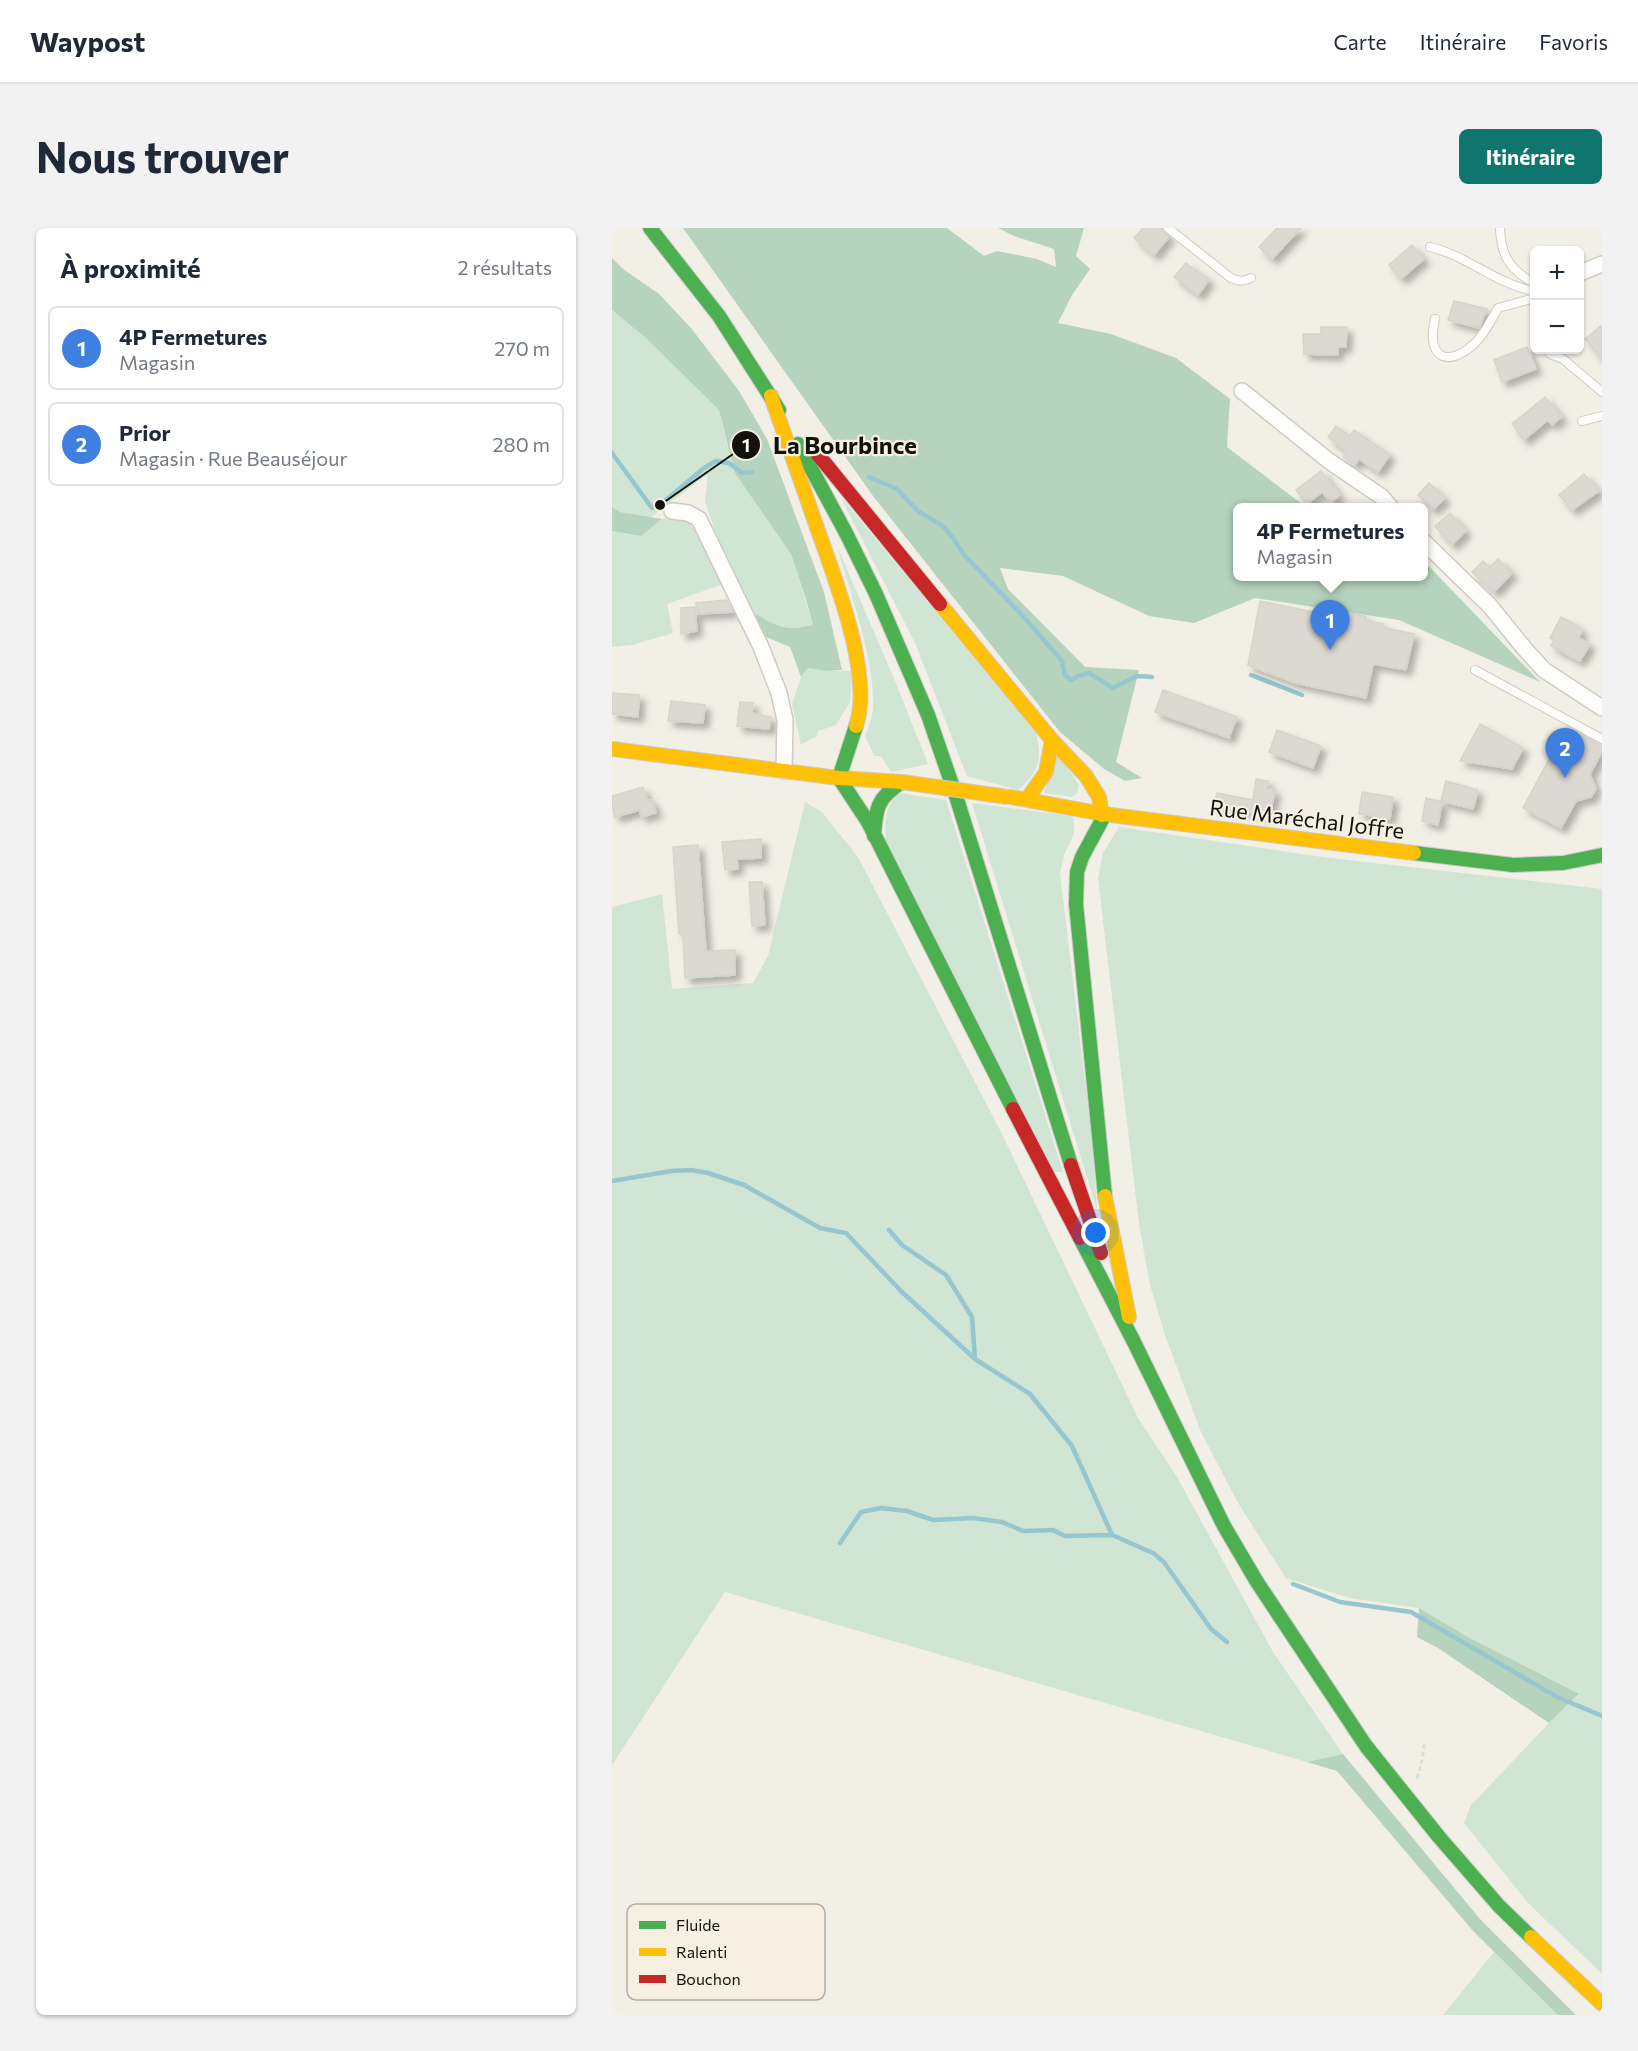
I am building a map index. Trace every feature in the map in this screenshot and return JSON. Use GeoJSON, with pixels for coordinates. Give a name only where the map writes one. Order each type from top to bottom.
{"type":"FeatureCollection","features":[{"type":"Feature","properties":{"kind":"main road"},"geometry":{"type":"LineString","coordinates":[[650,228],[672,254],[736,342],[771,396],[823,489],[863,568],[917,687],[963,813],[1087,1214],[1134,1342]]}},
{"type":"Feature","properties":{"kind":"main road"},"geometry":{"type":"LineString","coordinates":[[771,396],[1052,740],[1086,777],[1099,796],[1102,820],[1079,864],[1076,904],[1105,1194],[1134,1342]]}},
{"type":"Feature","properties":{"kind":"main road"},"geometry":{"type":"LineString","coordinates":[[771,396],[838,588],[854,643],[862,698],[860,716],[839,778],[868,822],[989,1064],[1134,1342],[1224,1526],[1257,1582],[1359,1737],[1439,1838],[1499,1906],[1602,2004]]}},
{"type":"Feature","properties":{"kind":"main road"},"geometry":{"type":"LineString","coordinates":[[1028,800],[1049,769],[1052,740]]}},
{"type":"Feature","properties":{"kind":"main road","name":"Rue Maréchal Joffre"},"geometry":{"type":"LineString","coordinates":[[612,749],[839,778],[902,782],[1028,800],[1103,814],[1513,865],[1563,863],[1602,855]]}},
{"type":"Feature","properties":{"kind":"main road"},"geometry":{"type":"LineString","coordinates":[[874,836],[876,808],[885,792],[902,782]]}},
{"type":"Feature","properties":{"kind":"street"},"geometry":{"type":"LineString","coordinates":[[1584,271],[1602,264]]}},
{"type":"Feature","properties":{"kind":"street"},"geometry":{"type":"LineString","coordinates":[[1242,391],[1329,461],[1387,503]]}},
{"type":"Feature","properties":{"kind":"street"},"geometry":{"type":"LineString","coordinates":[[672,511],[688,513],[699,519],[761,647],[779,693],[785,720],[784,771]]}},
{"type":"Feature","properties":{"kind":"street"},"geometry":{"type":"LineString","coordinates":[[1428,547],[1490,606],[1544,670],[1602,708]]}},
{"type":"Feature","properties":{"kind":"lane"},"geometry":{"type":"LineString","coordinates":[[1168,228],[1231,278],[1239,281],[1251,278]]}},
{"type":"Feature","properties":{"kind":"lane"},"geometry":{"type":"LineString","coordinates":[[1500,228],[1504,255],[1521,276],[1530,281]]}},
{"type":"Feature","properties":{"kind":"lane"},"geometry":{"type":"LineString","coordinates":[[1430,247],[1441,249],[1495,278],[1530,292]]}},
{"type":"Feature","properties":{"kind":"lane"},"geometry":{"type":"LineString","coordinates":[[1435,319],[1431,334],[1432,344],[1435,350],[1452,357],[1462,353],[1475,342],[1484,332],[1498,308],[1530,299]]}},
{"type":"Feature","properties":{"kind":"lane"},"geometry":{"type":"LineString","coordinates":[[1550,354],[1563,358],[1602,392]]}},
{"type":"Feature","properties":{"kind":"lane"},"geometry":{"type":"LineString","coordinates":[[1582,421],[1602,416]]}},
{"type":"Feature","properties":{"kind":"lane"},"geometry":{"type":"LineString","coordinates":[[1475,670],[1602,739]]}},
{"type":"Feature","properties":{"kind":"path"},"geometry":{"type":"LineString","coordinates":[[1409,1800],[1421,1765],[1425,1741]]}},
{"type":"Feature","properties":{"kind":"green space"},"geometry":{"type":"Polygon","coordinates":[[[683,228],[947,228],[984,256],[997,251],[1037,259],[1056,267],[1054,249],[1014,236],[998,228],[1084,228],[1076,256],[1090,269],[1072,295],[1058,323],[1111,334],[1176,358],[1230,399],[1227,447],[1301,503],[1233,503],[1233,581],[1428,581],[1428,565],[1540,682],[1399,620],[1255,598],[1194,623],[1149,616],[1063,576],[1000,568],[1008,589],[1085,667],[1139,670],[1116,762],[1142,778],[1125,781],[1104,769],[1060,732],[873,496],[683,228]]]}},
{"type":"Feature","properties":{"kind":"green space"},"geometry":{"type":"Polygon","coordinates":[[[612,258],[623,269],[659,294],[691,328],[739,391],[767,439],[824,592],[842,670],[826,671],[808,668],[801,677],[790,647],[764,636],[753,612],[781,627],[795,628],[813,625],[791,554],[735,473],[719,410],[648,340],[612,310],[612,258]]]}},
{"type":"Feature","properties":{"kind":"green space"},"geometry":{"type":"Polygon","coordinates":[[[612,310],[648,340],[719,410],[727,444],[791,554],[813,625],[790,630],[776,627],[753,612],[719,543],[705,501],[708,474],[651,517],[620,512],[612,507],[612,310]]]}},
{"type":"Feature","properties":{"kind":"green space"},"geometry":{"type":"Polygon","coordinates":[[[840,496],[1036,733],[1039,751],[1038,764],[1031,777],[1018,790],[967,776],[915,643],[840,496]]]}},
{"type":"Feature","properties":{"kind":"green space"},"geometry":{"type":"Polygon","coordinates":[[[612,507],[620,512],[662,519],[641,536],[612,531],[612,507]]]}},
{"type":"Feature","properties":{"kind":"green space"},"geometry":{"type":"Polygon","coordinates":[[[682,516],[697,532],[723,584],[667,604],[673,633],[632,645],[612,647],[612,531],[641,536],[662,519],[682,516]]]}},
{"type":"Feature","properties":{"kind":"green space"},"geometry":{"type":"Polygon","coordinates":[[[837,546],[928,764],[891,772],[881,756],[874,756],[865,736],[873,709],[873,691],[861,628],[837,546]]]}},
{"type":"Feature","properties":{"kind":"green space"},"geometry":{"type":"Polygon","coordinates":[[[808,668],[852,671],[850,702],[836,725],[818,731],[816,737],[801,744],[792,705],[801,677],[808,668]]]}},
{"type":"Feature","properties":{"kind":"green space"},"geometry":{"type":"Polygon","coordinates":[[[1057,755],[1079,786],[1077,793],[1072,797],[1044,793],[1057,755]]]}},
{"type":"Feature","properties":{"kind":"green space"},"geometry":{"type":"Polygon","coordinates":[[[899,793],[946,800],[1063,1172],[1055,1172],[886,847],[885,825],[888,811],[899,793]]]}},
{"type":"Feature","properties":{"kind":"green space"},"geometry":{"type":"Polygon","coordinates":[[[805,802],[822,812],[858,857],[1002,1134],[1138,1418],[1177,1477],[1273,1652],[1343,1754],[1307,1762],[725,1592],[612,1765],[612,907],[662,894],[672,989],[753,983],[768,956],[805,802]]]}},
{"type":"Feature","properties":{"kind":"green space"},"geometry":{"type":"Polygon","coordinates":[[[972,803],[1072,816],[1074,833],[1064,855],[1060,873],[1093,1149],[1097,1210],[972,803]]]}},
{"type":"Feature","properties":{"kind":"green space"},"geometry":{"type":"Polygon","coordinates":[[[1119,827],[1322,857],[1602,889],[1602,1974],[1528,1903],[1464,1823],[1471,1805],[1579,1695],[1468,1637],[1419,1608],[1349,1598],[1286,1578],[1238,1503],[1201,1432],[1166,1338],[1150,1285],[1139,1224],[1098,878],[1103,853],[1119,827]]]}},
{"type":"Feature","properties":{"kind":"green space"},"geometry":{"type":"Polygon","coordinates":[[[1419,1608],[1468,1637],[1579,1694],[1549,1723],[1438,1648],[1417,1637],[1419,1608]]]}},
{"type":"Feature","properties":{"kind":"green space"},"geometry":{"type":"Polygon","coordinates":[[[1343,1754],[1480,1919],[1576,2015],[1558,2015],[1474,1932],[1337,1771],[1307,1762],[1343,1754]]]}},
{"type":"Feature","properties":{"kind":"green space"},"geometry":{"type":"Polygon","coordinates":[[[1494,1952],[1558,2015],[1443,2015],[1494,1952]]]}},
{"type":"Feature","properties":{"kind":"building"},"geometry":{"type":"Polygon","coordinates":[[[1143,228],[1162,228],[1169,237],[1154,255],[1134,238],[1143,228]]]}},
{"type":"Feature","properties":{"kind":"building"},"geometry":{"type":"Polygon","coordinates":[[[1277,228],[1301,228],[1272,259],[1259,247],[1277,228]]]}},
{"type":"Feature","properties":{"kind":"building"},"geometry":{"type":"Polygon","coordinates":[[[1412,245],[1424,259],[1401,279],[1389,265],[1412,245]]]}},
{"type":"Feature","properties":{"kind":"building"},"geometry":{"type":"Polygon","coordinates":[[[1186,263],[1209,280],[1198,295],[1174,277],[1186,263]]]}},
{"type":"Feature","properties":{"kind":"building"},"geometry":{"type":"Polygon","coordinates":[[[1454,301],[1487,309],[1479,328],[1448,320],[1454,301]]]}},
{"type":"Feature","properties":{"kind":"building"},"geometry":{"type":"Polygon","coordinates":[[[1602,325],[1602,359],[1585,339],[1602,325]]]}},
{"type":"Feature","properties":{"kind":"building"},"geometry":{"type":"Polygon","coordinates":[[[1321,327],[1347,327],[1346,347],[1338,347],[1338,355],[1304,354],[1303,334],[1321,334],[1321,327]]]}},
{"type":"Feature","properties":{"kind":"building"},"geometry":{"type":"Polygon","coordinates":[[[1527,347],[1536,369],[1502,382],[1494,360],[1527,347]]]}},
{"type":"Feature","properties":{"kind":"building"},"geometry":{"type":"Polygon","coordinates":[[[1545,397],[1562,417],[1552,425],[1548,420],[1524,440],[1512,424],[1545,397]]]}},
{"type":"Feature","properties":{"kind":"building"},"geometry":{"type":"Polygon","coordinates":[[[1336,426],[1350,436],[1354,430],[1390,455],[1378,472],[1359,459],[1355,465],[1343,457],[1347,452],[1328,437],[1336,426]]]}},
{"type":"Feature","properties":{"kind":"building"},"geometry":{"type":"Polygon","coordinates":[[[1321,471],[1340,495],[1331,502],[1322,492],[1306,503],[1296,490],[1321,471]]]}},
{"type":"Feature","properties":{"kind":"building"},"geometry":{"type":"Polygon","coordinates":[[[1584,474],[1599,491],[1572,510],[1559,495],[1584,474]]]}},
{"type":"Feature","properties":{"kind":"building"},"geometry":{"type":"Polygon","coordinates":[[[1429,483],[1445,498],[1433,510],[1418,495],[1429,483]]]}},
{"type":"Feature","properties":{"kind":"building"},"geometry":{"type":"Polygon","coordinates":[[[1450,513],[1466,531],[1452,545],[1435,526],[1450,513]]]}},
{"type":"Feature","properties":{"kind":"building"},"geometry":{"type":"Polygon","coordinates":[[[1498,559],[1512,573],[1494,592],[1472,572],[1483,561],[1490,567],[1498,559]]]}},
{"type":"Feature","properties":{"kind":"building"},"geometry":{"type":"Polygon","coordinates":[[[727,600],[733,612],[698,614],[696,603],[727,600]]]}},
{"type":"Feature","properties":{"kind":"building"},"geometry":{"type":"Polygon","coordinates":[[[1260,601],[1342,618],[1344,612],[1366,616],[1365,620],[1383,624],[1382,627],[1414,634],[1406,670],[1373,664],[1366,698],[1295,683],[1248,665],[1260,601]]]}},
{"type":"Feature","properties":{"kind":"building"},"geometry":{"type":"Polygon","coordinates":[[[695,607],[697,631],[681,634],[681,608],[695,607]]]}},
{"type":"Feature","properties":{"kind":"building"},"geometry":{"type":"Polygon","coordinates":[[[1561,617],[1578,626],[1582,630],[1579,638],[1590,644],[1580,661],[1551,646],[1554,640],[1550,638],[1561,617]]]}},
{"type":"Feature","properties":{"kind":"building"},"geometry":{"type":"Polygon","coordinates":[[[1163,690],[1237,717],[1229,738],[1155,712],[1163,690]]]}},
{"type":"Feature","properties":{"kind":"building"},"geometry":{"type":"Polygon","coordinates":[[[612,693],[639,695],[638,717],[612,714],[612,693]]]}},
{"type":"Feature","properties":{"kind":"building"},"geometry":{"type":"Polygon","coordinates":[[[671,701],[705,705],[703,723],[668,721],[671,701]]]}},
{"type":"Feature","properties":{"kind":"building"},"geometry":{"type":"Polygon","coordinates":[[[740,702],[753,703],[752,713],[771,717],[769,729],[737,726],[740,702]]]}},
{"type":"Feature","properties":{"kind":"building"},"geometry":{"type":"Polygon","coordinates":[[[1480,724],[1523,748],[1512,769],[1460,761],[1480,724]]]}},
{"type":"Feature","properties":{"kind":"building"},"geometry":{"type":"Polygon","coordinates":[[[1566,727],[1602,746],[1602,752],[1590,774],[1596,789],[1591,797],[1576,801],[1561,828],[1523,808],[1566,727]]]}},
{"type":"Feature","properties":{"kind":"building"},"geometry":{"type":"Polygon","coordinates":[[[1277,730],[1321,746],[1313,768],[1269,752],[1277,730]]]}},
{"type":"Feature","properties":{"kind":"building"},"geometry":{"type":"Polygon","coordinates":[[[1256,779],[1268,781],[1267,789],[1275,790],[1270,816],[1214,806],[1217,793],[1253,800],[1256,779]]]}},
{"type":"Feature","properties":{"kind":"building"},"geometry":{"type":"Polygon","coordinates":[[[1446,781],[1478,790],[1473,809],[1441,801],[1446,781]]]}},
{"type":"Feature","properties":{"kind":"building"},"geometry":{"type":"Polygon","coordinates":[[[643,787],[648,801],[652,800],[656,813],[641,817],[640,810],[615,817],[612,796],[643,787]]]}},
{"type":"Feature","properties":{"kind":"building"},"geometry":{"type":"Polygon","coordinates":[[[1362,792],[1393,797],[1390,819],[1359,814],[1362,792]]]}},
{"type":"Feature","properties":{"kind":"building"},"geometry":{"type":"Polygon","coordinates":[[[1426,798],[1442,802],[1438,825],[1422,821],[1426,798]]]}},
{"type":"Feature","properties":{"kind":"building"},"geometry":{"type":"Polygon","coordinates":[[[761,839],[761,858],[737,859],[738,869],[725,870],[722,842],[761,839]]]}},
{"type":"Feature","properties":{"kind":"building"},"geometry":{"type":"Polygon","coordinates":[[[698,845],[706,951],[735,950],[735,975],[685,978],[683,934],[679,934],[673,847],[698,845]]]}},
{"type":"Feature","properties":{"kind":"building"},"geometry":{"type":"Polygon","coordinates":[[[749,882],[762,882],[765,925],[752,926],[749,882]]]}},
{"type":"Feature","properties":{"kind":"waterway"},"geometry":{"type":"LineString","coordinates":[[612,453],[652,508],[660,505],[704,468],[716,461],[729,463],[742,473],[752,472]]}},
{"type":"Feature","properties":{"kind":"waterway"},"geometry":{"type":"LineString","coordinates":[[869,477],[897,489],[918,511],[943,526],[964,555],[1022,615],[1062,661],[1065,675],[1071,680],[1089,673],[1113,688],[1137,676],[1152,677]]}},
{"type":"Feature","properties":{"kind":"waterway"},"geometry":{"type":"LineString","coordinates":[[1251,675],[1302,695]]}},
{"type":"Feature","properties":{"kind":"waterway"},"geometry":{"type":"LineString","coordinates":[[612,1181],[671,1171],[691,1170],[708,1173],[744,1185],[820,1228],[846,1233],[902,1292],[975,1359],[1030,1394],[1072,1446],[1112,1535],[1153,1553],[1164,1562],[1211,1629],[1227,1642]]}},
{"type":"Feature","properties":{"kind":"waterway"},"geometry":{"type":"LineString","coordinates":[[889,1230],[902,1245],[946,1275],[972,1317],[975,1359]]}},
{"type":"Feature","properties":{"kind":"waterway"},"geometry":{"type":"LineString","coordinates":[[840,1543],[861,1512],[881,1508],[907,1511],[933,1520],[973,1518],[1002,1522],[1023,1531],[1053,1530],[1065,1536],[1112,1535]]}},
{"type":"Feature","properties":{"kind":"waterway"},"geometry":{"type":"LineString","coordinates":[[1293,1584],[1340,1602],[1411,1612],[1557,1697],[1602,1716]]}},
{"type":"Feature","properties":{"kind":"traffic: fast"},"geometry":{"type":"LineString","coordinates":[[650,228],[719,316],[779,410]]}},
{"type":"Feature","properties":{"kind":"traffic: fast"},"geometry":{"type":"LineString","coordinates":[[798,444],[876,594],[928,715],[956,796],[1071,1165]]}},
{"type":"Feature","properties":{"kind":"traffic: fast"},"geometry":{"type":"LineString","coordinates":[[856,726],[839,778],[868,822],[1013,1109]]}},
{"type":"Feature","properties":{"kind":"traffic: fast"},"geometry":{"type":"LineString","coordinates":[[874,836],[879,804],[887,793],[902,782]]}},
{"type":"Feature","properties":{"kind":"traffic: fast"},"geometry":{"type":"LineString","coordinates":[[1102,815],[1102,820],[1082,857],[1077,872],[1076,904],[1105,1196]]}},
{"type":"Feature","properties":{"kind":"traffic: fast"},"geometry":{"type":"LineString","coordinates":[[1414,853],[1513,865],[1563,863],[1602,855]]}},
{"type":"Feature","properties":{"kind":"traffic: fast"},"geometry":{"type":"LineString","coordinates":[[1080,1238],[1224,1526],[1257,1582],[1366,1746],[1439,1837],[1499,1906],[1531,1937]]}},
{"type":"Feature","properties":{"kind":"traffic: slow"},"geometry":{"type":"LineString","coordinates":[[771,396],[832,568],[849,624],[860,680],[860,704],[856,726]]}},
{"type":"Feature","properties":{"kind":"traffic: slow"},"geometry":{"type":"LineString","coordinates":[[940,604],[1052,740],[1086,776],[1099,797],[1102,815]]}},
{"type":"Feature","properties":{"kind":"traffic: slow"},"geometry":{"type":"LineString","coordinates":[[1027,799],[1046,772],[1052,740]]}},
{"type":"Feature","properties":{"kind":"traffic: slow"},"geometry":{"type":"LineString","coordinates":[[612,749],[839,778],[902,782]]}},
{"type":"Feature","properties":{"kind":"traffic: slow"},"geometry":{"type":"LineString","coordinates":[[902,782],[1008,797]]}},
{"type":"Feature","properties":{"kind":"traffic: slow"},"geometry":{"type":"LineString","coordinates":[[1011,797],[1103,814],[1414,853]]}},
{"type":"Feature","properties":{"kind":"traffic: slow"},"geometry":{"type":"LineString","coordinates":[[1105,1196],[1129,1317]]}},
{"type":"Feature","properties":{"kind":"traffic: slow"},"geometry":{"type":"LineString","coordinates":[[1531,1937],[1602,2004]]}},
{"type":"Feature","properties":{"kind":"traffic: jam"},"geometry":{"type":"LineString","coordinates":[[811,446],[940,604]]}},
{"type":"Feature","properties":{"kind":"traffic: jam"},"geometry":{"type":"LineString","coordinates":[[1013,1109],[1080,1238]]}},
{"type":"Feature","properties":{"kind":"traffic: jam"},"geometry":{"type":"LineString","coordinates":[[1071,1165],[1101,1253]]}},
{"type":"Feature","properties":{"kind":"place","name":"La Bourbince"},"geometry":{"type":"Point","coordinates":[660,505]}},
{"type":"Feature","properties":{"kind":"place","name":"4P Fermetures"},"geometry":{"type":"Point","coordinates":[1330,650]}},
{"type":"Feature","properties":{"kind":"place","name":"Prior"},"geometry":{"type":"Point","coordinates":[1565,778]}}]}
